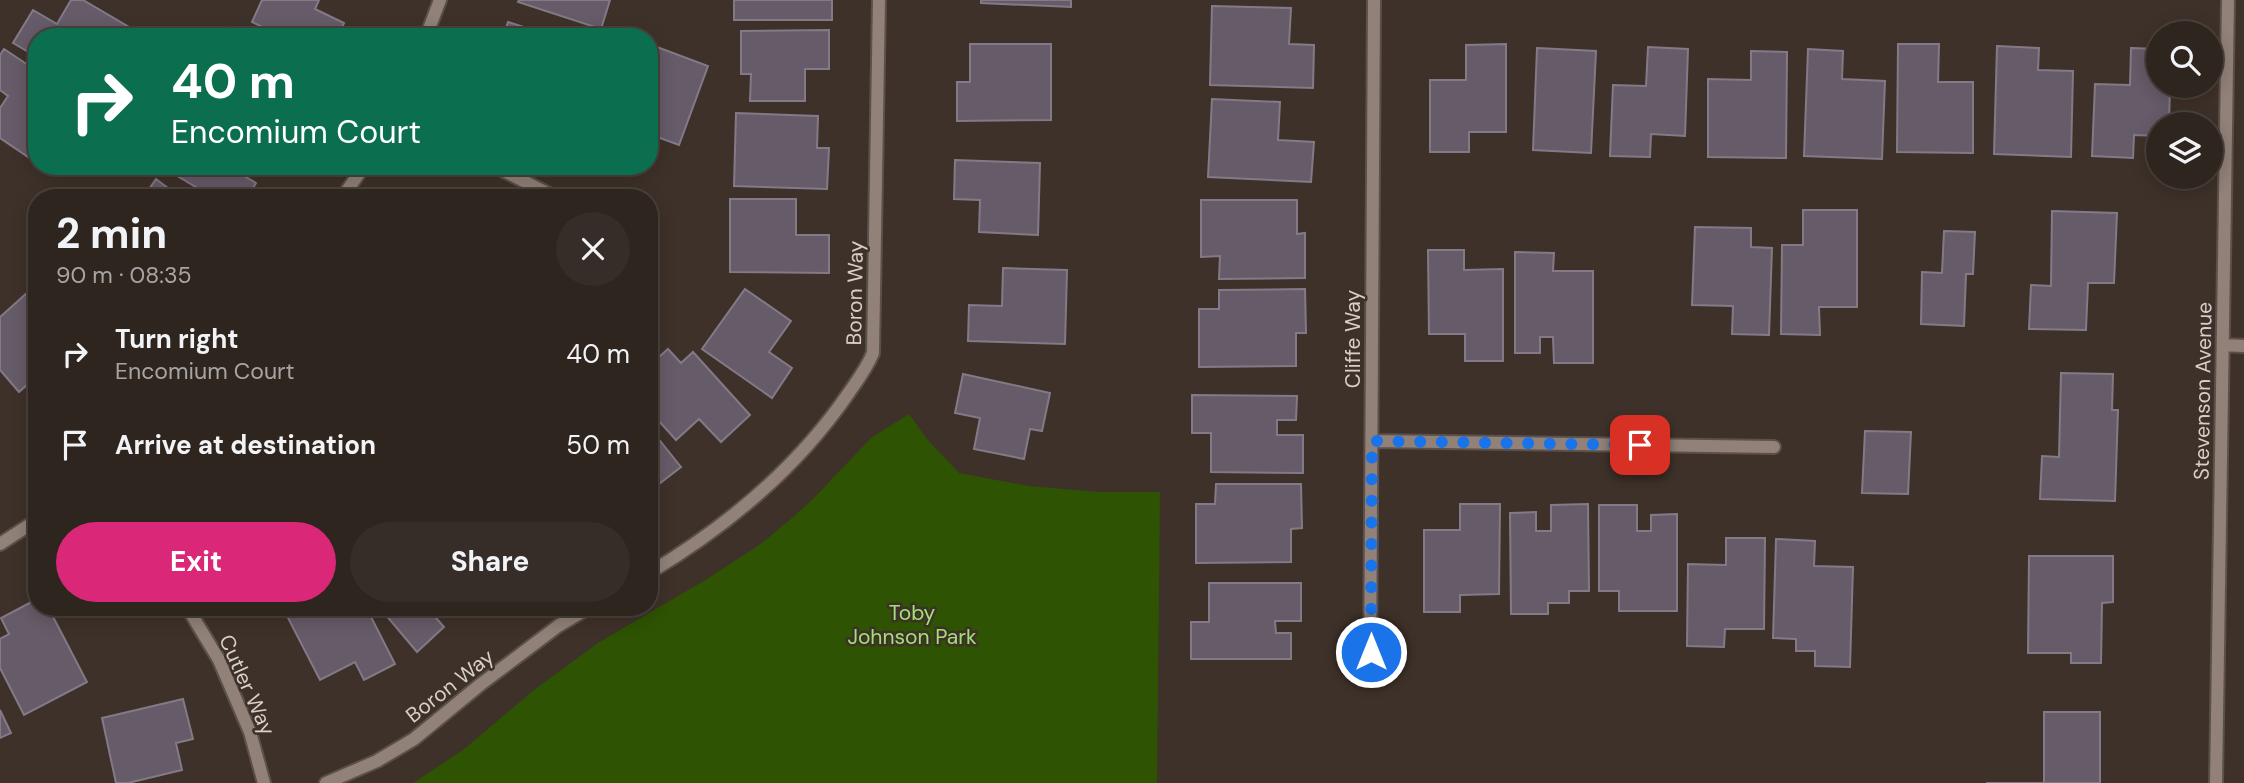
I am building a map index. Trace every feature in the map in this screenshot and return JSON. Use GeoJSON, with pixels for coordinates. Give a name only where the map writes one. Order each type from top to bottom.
{"type":"FeatureCollection","features":[{"type":"Feature","properties":{"kind":"street"},"geometry":{"type":"LineString","coordinates":[[429,28],[440,0]]}},
{"type":"Feature","properties":{"kind":"street","name":"Boron Way"},"geometry":{"type":"LineString","coordinates":[[658,567],[713,532],[777,478],[833,417],[873,353],[879,0]]}},
{"type":"Feature","properties":{"kind":"street","name":"Cliffe Way"},"geometry":{"type":"LineString","coordinates":[[1370,678],[1374,0]]}},
{"type":"Feature","properties":{"kind":"street","name":"Stevenson Avenue"},"geometry":{"type":"LineString","coordinates":[[2217,783],[2228,0]]}},
{"type":"Feature","properties":{"kind":"street"},"geometry":{"type":"LineString","coordinates":[[512,175],[539,189]]}},
{"type":"Feature","properties":{"kind":"street"},"geometry":{"type":"LineString","coordinates":[[2223,345],[2244,346]]}},
{"type":"Feature","properties":{"kind":"street"},"geometry":{"type":"LineString","coordinates":[[1372,441],[1774,447]]}},
{"type":"Feature","properties":{"kind":"street"},"geometry":{"type":"LineString","coordinates":[[0,544],[28,526]]}},
{"type":"Feature","properties":{"kind":"street","name":"Cutler Way"},"geometry":{"type":"LineString","coordinates":[[192,616],[219,660],[250,732],[264,783]]}},
{"type":"Feature","properties":{"kind":"street","name":"Boron Way"},"geometry":{"type":"LineString","coordinates":[[326,783],[376,761],[414,739],[481,684],[575,616]]}},
{"type":"Feature","properties":{"kind":"green space","name":"Toby Johnson Park"},"geometry":{"type":"Polygon","coordinates":[[[909,414],[927,439],[959,473],[1029,486],[1098,492],[1160,492],[1157,783],[413,783],[463,750],[534,690],[598,643],[644,616],[658,616],[658,608],[762,543],[814,498],[871,438],[909,414]]]}},
{"type":"Feature","properties":{"kind":"building"},"geometry":{"type":"Polygon","coordinates":[[[71,0],[83,0],[131,28],[28,28],[28,52],[13,43],[33,10],[57,24],[71,0]]]}},
{"type":"Feature","properties":{"kind":"building"},"geometry":{"type":"Polygon","coordinates":[[[262,0],[319,0],[315,9],[344,23],[342,28],[264,28],[252,22],[262,0]]]}},
{"type":"Feature","properties":{"kind":"building"},"geometry":{"type":"Polygon","coordinates":[[[519,0],[610,0],[601,28],[518,2],[519,0]]]}},
{"type":"Feature","properties":{"kind":"building"},"geometry":{"type":"Polygon","coordinates":[[[734,0],[832,0],[832,20],[734,20],[734,0]]]}},
{"type":"Feature","properties":{"kind":"building"},"geometry":{"type":"Polygon","coordinates":[[[981,0],[1071,0],[1071,7],[981,3],[981,0]]]}},
{"type":"Feature","properties":{"kind":"building"},"geometry":{"type":"Polygon","coordinates":[[[1212,6],[1291,8],[1289,44],[1314,45],[1313,88],[1210,85],[1212,6]]]}},
{"type":"Feature","properties":{"kind":"building"},"geometry":{"type":"Polygon","coordinates":[[[508,22],[527,28],[506,28],[508,22]]]}},
{"type":"Feature","properties":{"kind":"building"},"geometry":{"type":"Polygon","coordinates":[[[829,30],[829,69],[805,69],[805,101],[750,101],[751,74],[741,74],[741,31],[829,30]]]}},
{"type":"Feature","properties":{"kind":"building"},"geometry":{"type":"Polygon","coordinates":[[[970,44],[1051,44],[1051,120],[957,121],[957,82],[970,82],[970,44]]]}},
{"type":"Feature","properties":{"kind":"building"},"geometry":{"type":"Polygon","coordinates":[[[1506,44],[1506,132],[1469,132],[1469,152],[1430,152],[1430,80],[1466,80],[1466,45],[1506,44]]]}},
{"type":"Feature","properties":{"kind":"building"},"geometry":{"type":"Polygon","coordinates":[[[1898,44],[1939,44],[1938,82],[1973,82],[1973,153],[1897,152],[1898,44]]]}},
{"type":"Feature","properties":{"kind":"building"},"geometry":{"type":"Polygon","coordinates":[[[1997,46],[2039,48],[2038,70],[2073,71],[2071,157],[1994,154],[1997,46]]]}},
{"type":"Feature","properties":{"kind":"building"},"geometry":{"type":"Polygon","coordinates":[[[658,47],[708,66],[679,145],[658,137],[658,47]]]}},
{"type":"Feature","properties":{"kind":"building"},"geometry":{"type":"Polygon","coordinates":[[[1648,47],[1688,49],[1685,136],[1651,134],[1650,157],[1610,156],[1613,85],[1646,86],[1648,47]]]}},
{"type":"Feature","properties":{"kind":"building"},"geometry":{"type":"Polygon","coordinates":[[[1537,48],[1596,51],[1591,153],[1533,150],[1537,48]]]}},
{"type":"Feature","properties":{"kind":"building"},"geometry":{"type":"Polygon","coordinates":[[[2131,48],[2146,49],[2146,98],[2170,98],[2169,112],[2146,112],[2146,136],[2134,135],[2133,158],[2092,156],[2095,84],[2130,85],[2131,48]]]}},
{"type":"Feature","properties":{"kind":"building"},"geometry":{"type":"Polygon","coordinates":[[[4,49],[28,65],[28,157],[0,138],[0,108],[8,96],[0,90],[0,55],[4,49]]]}},
{"type":"Feature","properties":{"kind":"building"},"geometry":{"type":"Polygon","coordinates":[[[1808,49],[1843,51],[1842,79],[1885,81],[1882,159],[1804,156],[1808,49]]]}},
{"type":"Feature","properties":{"kind":"building"},"geometry":{"type":"Polygon","coordinates":[[[1751,51],[1787,52],[1786,158],[1708,157],[1708,79],[1751,80],[1751,51]]]}},
{"type":"Feature","properties":{"kind":"building"},"geometry":{"type":"Polygon","coordinates":[[[1212,99],[1280,102],[1278,140],[1314,142],[1311,182],[1208,177],[1212,99]]]}},
{"type":"Feature","properties":{"kind":"building"},"geometry":{"type":"Polygon","coordinates":[[[736,113],[818,116],[817,148],[829,148],[827,189],[734,186],[736,113]]]}},
{"type":"Feature","properties":{"kind":"building"},"geometry":{"type":"Polygon","coordinates":[[[955,160],[1040,163],[1038,235],[979,232],[980,200],[954,199],[955,160]]]}},
{"type":"Feature","properties":{"kind":"building"},"geometry":{"type":"Polygon","coordinates":[[[176,175],[247,175],[246,177],[256,183],[252,189],[199,189],[176,175]]]}},
{"type":"Feature","properties":{"kind":"building"},"geometry":{"type":"Polygon","coordinates":[[[156,179],[169,189],[149,189],[156,179]]]}},
{"type":"Feature","properties":{"kind":"building"},"geometry":{"type":"Polygon","coordinates":[[[730,199],[796,199],[796,235],[829,235],[829,273],[730,272],[730,199]]]}},
{"type":"Feature","properties":{"kind":"building"},"geometry":{"type":"Polygon","coordinates":[[[1201,200],[1297,200],[1297,234],[1305,233],[1305,278],[1219,279],[1220,256],[1201,257],[1201,200]]]}},
{"type":"Feature","properties":{"kind":"building"},"geometry":{"type":"Polygon","coordinates":[[[1803,210],[1857,210],[1857,307],[1819,307],[1820,335],[1781,334],[1782,245],[1803,245],[1803,210]]]}},
{"type":"Feature","properties":{"kind":"building"},"geometry":{"type":"Polygon","coordinates":[[[2052,211],[2117,213],[2114,283],[2088,283],[2086,330],[2029,329],[2031,285],[2051,286],[2052,211]]]}},
{"type":"Feature","properties":{"kind":"building"},"geometry":{"type":"Polygon","coordinates":[[[1695,227],[1751,228],[1751,247],[1772,248],[1769,335],[1732,334],[1733,306],[1692,305],[1695,227]]]}},
{"type":"Feature","properties":{"kind":"building"},"geometry":{"type":"Polygon","coordinates":[[[1944,231],[1975,232],[1973,274],[1966,274],[1964,326],[1921,324],[1922,272],[1942,273],[1944,231]]]}},
{"type":"Feature","properties":{"kind":"building"},"geometry":{"type":"Polygon","coordinates":[[[1428,250],[1464,250],[1464,270],[1503,269],[1503,361],[1465,361],[1465,334],[1429,334],[1428,250]]]}},
{"type":"Feature","properties":{"kind":"building"},"geometry":{"type":"Polygon","coordinates":[[[1515,252],[1554,253],[1553,271],[1593,271],[1593,363],[1554,363],[1553,337],[1540,337],[1540,353],[1515,353],[1515,252]]]}},
{"type":"Feature","properties":{"kind":"building"},"geometry":{"type":"Polygon","coordinates":[[[1003,268],[1067,270],[1065,344],[968,341],[969,305],[1002,306],[1003,268]]]}},
{"type":"Feature","properties":{"kind":"building"},"geometry":{"type":"Polygon","coordinates":[[[745,289],[791,321],[769,352],[792,368],[772,398],[702,349],[745,289]]]}},
{"type":"Feature","properties":{"kind":"building"},"geometry":{"type":"Polygon","coordinates":[[[1305,289],[1306,333],[1296,333],[1296,366],[1199,367],[1199,309],[1219,309],[1219,290],[1305,289]]]}},
{"type":"Feature","properties":{"kind":"building"},"geometry":{"type":"Polygon","coordinates":[[[28,292],[28,384],[19,392],[0,370],[0,317],[28,292]]]}},
{"type":"Feature","properties":{"kind":"building"},"geometry":{"type":"Polygon","coordinates":[[[668,349],[681,363],[693,352],[750,415],[721,442],[699,419],[676,440],[658,420],[658,358],[668,349]]]}},
{"type":"Feature","properties":{"kind":"building"},"geometry":{"type":"Polygon","coordinates":[[[2061,373],[2113,374],[2112,410],[2118,410],[2115,501],[2040,499],[2042,456],[2059,457],[2061,373]]]}},
{"type":"Feature","properties":{"kind":"building"},"geometry":{"type":"Polygon","coordinates":[[[963,374],[1050,393],[1042,431],[1030,429],[1024,459],[974,449],[980,418],[955,413],[963,374]]]}},
{"type":"Feature","properties":{"kind":"building"},"geometry":{"type":"Polygon","coordinates":[[[1192,395],[1297,396],[1296,420],[1277,420],[1277,435],[1303,435],[1303,473],[1211,472],[1211,433],[1192,433],[1192,395]]]}},
{"type":"Feature","properties":{"kind":"building"},"geometry":{"type":"Polygon","coordinates":[[[1865,431],[1911,432],[1908,494],[1862,493],[1865,431]]]}},
{"type":"Feature","properties":{"kind":"building"},"geometry":{"type":"Polygon","coordinates":[[[658,438],[681,467],[658,485],[658,438]]]}},
{"type":"Feature","properties":{"kind":"building"},"geometry":{"type":"Polygon","coordinates":[[[1216,484],[1301,484],[1302,528],[1291,529],[1291,562],[1196,563],[1196,504],[1215,504],[1216,484]]]}},
{"type":"Feature","properties":{"kind":"building"},"geometry":{"type":"Polygon","coordinates":[[[1460,504],[1500,504],[1499,594],[1460,595],[1460,612],[1424,612],[1424,530],[1460,530],[1460,504]]]}},
{"type":"Feature","properties":{"kind":"building"},"geometry":{"type":"Polygon","coordinates":[[[1588,504],[1589,591],[1569,591],[1569,603],[1548,603],[1548,614],[1511,614],[1510,513],[1536,512],[1536,531],[1551,531],[1551,505],[1588,504]]]}},
{"type":"Feature","properties":{"kind":"building"},"geometry":{"type":"Polygon","coordinates":[[[1599,505],[1637,505],[1637,531],[1651,531],[1651,515],[1677,514],[1677,611],[1619,611],[1619,591],[1599,591],[1599,505]]]}},
{"type":"Feature","properties":{"kind":"building"},"geometry":{"type":"Polygon","coordinates":[[[1726,538],[1765,538],[1764,629],[1725,629],[1724,647],[1687,646],[1688,564],[1726,565],[1726,538]]]}},
{"type":"Feature","properties":{"kind":"building"},"geometry":{"type":"Polygon","coordinates":[[[1776,539],[1815,541],[1814,566],[1853,567],[1850,667],[1815,666],[1815,651],[1796,651],[1796,639],[1773,638],[1776,539]]]}},
{"type":"Feature","properties":{"kind":"building"},"geometry":{"type":"Polygon","coordinates":[[[2029,556],[2113,556],[2113,602],[2102,603],[2101,663],[2071,663],[2071,653],[2028,653],[2029,556]]]}},
{"type":"Feature","properties":{"kind":"building"},"geometry":{"type":"Polygon","coordinates":[[[1209,583],[1301,583],[1301,621],[1275,621],[1276,633],[1291,633],[1291,659],[1191,659],[1191,622],[1209,622],[1209,583]]]}},
{"type":"Feature","properties":{"kind":"building"},"geometry":{"type":"Polygon","coordinates":[[[28,604],[28,616],[53,616],[87,682],[24,715],[0,668],[0,639],[9,634],[1,618],[28,604]]]}},
{"type":"Feature","properties":{"kind":"building"},"geometry":{"type":"Polygon","coordinates":[[[287,616],[371,616],[395,664],[364,680],[355,662],[320,680],[287,616]]]}},
{"type":"Feature","properties":{"kind":"building"},"geometry":{"type":"Polygon","coordinates":[[[387,616],[434,616],[444,627],[417,652],[387,616]]]}},
{"type":"Feature","properties":{"kind":"building"},"geometry":{"type":"Polygon","coordinates":[[[183,699],[193,739],[176,743],[182,770],[128,783],[116,783],[102,718],[183,699]]]}},
{"type":"Feature","properties":{"kind":"building"},"geometry":{"type":"Polygon","coordinates":[[[0,710],[11,733],[0,738],[0,710]]]}},
{"type":"Feature","properties":{"kind":"building"},"geometry":{"type":"Polygon","coordinates":[[[2044,712],[2100,712],[2100,783],[2044,783],[2044,712]]]}},
{"type":"Feature","properties":{"kind":"route"},"geometry":{"type":"LineString","coordinates":[[1371,652],[1372,441],[1640,445]]}}]}
